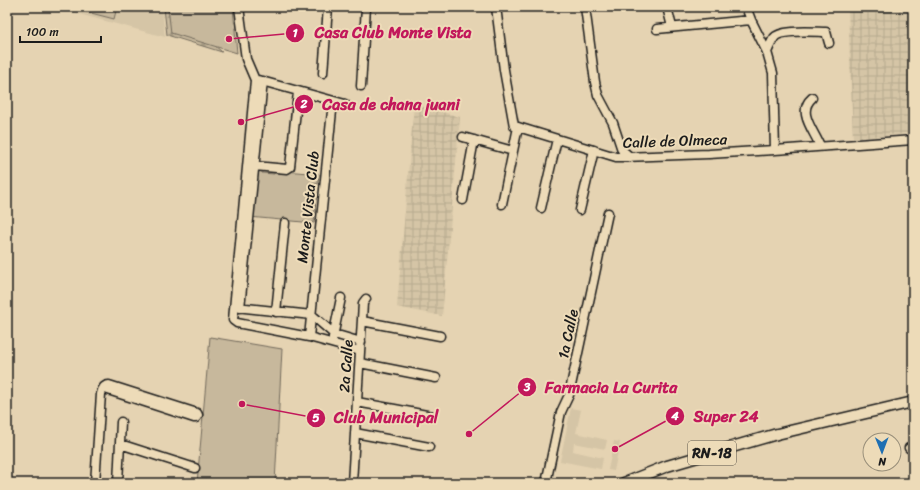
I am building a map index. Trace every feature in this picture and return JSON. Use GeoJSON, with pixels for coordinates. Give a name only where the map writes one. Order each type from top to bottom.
{"type":"FeatureCollection","features":[{"type":"Feature","properties":{"kind":"main road","name":"RN-18"},"geometry":{"type":"LineString","coordinates":[[624,483],[661,468],[777,434],[913,402]]}},
{"type":"Feature","properties":{"kind":"main road","name":"RN-18"},"geometry":{"type":"LineString","coordinates":[[642,483],[675,468],[747,447],[913,408]]}},
{"type":"Feature","properties":{"kind":"main road"},"geometry":{"type":"LineString","coordinates":[[633,483],[659,472],[661,468]]}},
{"type":"Feature","properties":{"kind":"street"},"geometry":{"type":"LineString","coordinates":[[240,7],[246,59],[259,81],[255,166],[246,216]]}},
{"type":"Feature","properties":{"kind":"street"},"geometry":{"type":"LineString","coordinates":[[324,73],[328,7]]}},
{"type":"Feature","properties":{"kind":"street"},"geometry":{"type":"LineString","coordinates":[[361,86],[366,7]]}},
{"type":"Feature","properties":{"kind":"street"},"geometry":{"type":"LineString","coordinates":[[496,7],[504,70],[514,126],[517,131],[502,204]]}},
{"type":"Feature","properties":{"kind":"street"},"geometry":{"type":"LineString","coordinates":[[585,7],[598,94],[613,123],[622,150],[630,157]]}},
{"type":"Feature","properties":{"kind":"street"},"geometry":{"type":"LineString","coordinates":[[667,7],[672,27]]}},
{"type":"Feature","properties":{"kind":"street"},"geometry":{"type":"LineString","coordinates":[[747,8],[751,20],[771,62],[774,78],[775,150]]}},
{"type":"Feature","properties":{"kind":"street"},"geometry":{"type":"LineString","coordinates":[[657,29],[751,20]]}},
{"type":"Feature","properties":{"kind":"street"},"geometry":{"type":"LineString","coordinates":[[767,52],[774,37],[787,32],[826,32],[829,42]]}},
{"type":"Feature","properties":{"kind":"street"},"geometry":{"type":"LineString","coordinates":[[259,81],[345,104]]}},
{"type":"Feature","properties":{"kind":"street"},"geometry":{"type":"LineString","coordinates":[[259,81],[237,307],[232,319],[236,323],[309,337],[360,351]]}},
{"type":"Feature","properties":{"kind":"street","name":"Monte Vista Club"},"geometry":{"type":"LineString","coordinates":[[255,166],[287,169],[290,167],[298,92]]}},
{"type":"Feature","properties":{"kind":"street"},"geometry":{"type":"LineString","coordinates":[[812,98],[807,104],[805,115],[820,146]]}},
{"type":"Feature","properties":{"kind":"street","name":"Monte Vista Club"},"geometry":{"type":"LineString","coordinates":[[309,337],[333,101]]}},
{"type":"Feature","properties":{"kind":"street","name":"Calle de Olmeca"},"geometry":{"type":"LineString","coordinates":[[517,131],[594,154],[616,157],[775,150],[913,140]]}},
{"type":"Feature","properties":{"kind":"street"},"geometry":{"type":"LineString","coordinates":[[463,137],[513,151]]}},
{"type":"Feature","properties":{"kind":"street"},"geometry":{"type":"LineString","coordinates":[[463,200],[474,140]]}},
{"type":"Feature","properties":{"kind":"street"},"geometry":{"type":"LineString","coordinates":[[541,208],[556,142]]}},
{"type":"Feature","properties":{"kind":"street"},"geometry":{"type":"LineString","coordinates":[[580,210],[594,154]]}},
{"type":"Feature","properties":{"kind":"street","name":"1a Calle"},"geometry":{"type":"LineString","coordinates":[[546,483],[561,412],[570,395],[608,213]]}},
{"type":"Feature","properties":{"kind":"street","name":"Monte Vista Club"},"geometry":{"type":"LineString","coordinates":[[276,312],[285,223]]}},
{"type":"Feature","properties":{"kind":"street"},"geometry":{"type":"LineString","coordinates":[[332,343],[341,298]]}},
{"type":"Feature","properties":{"kind":"street","name":"2a Calle"},"geometry":{"type":"LineString","coordinates":[[352,483],[359,434],[363,364],[360,351],[364,303],[366,299]]}},
{"type":"Feature","properties":{"kind":"street"},"geometry":{"type":"LineString","coordinates":[[237,307],[312,315],[334,334],[361,342]]}},
{"type":"Feature","properties":{"kind":"street"},"geometry":{"type":"LineString","coordinates":[[362,321],[440,336]]}},
{"type":"Feature","properties":{"kind":"street"},"geometry":{"type":"LineString","coordinates":[[363,364],[436,378]]}},
{"type":"Feature","properties":{"kind":"street"},"geometry":{"type":"LineString","coordinates":[[95,483],[101,394],[104,386],[108,390],[166,406]]}},
{"type":"Feature","properties":{"kind":"street"},"geometry":{"type":"LineString","coordinates":[[360,403],[432,416]]}},
{"type":"Feature","properties":{"kind":"street"},"geometry":{"type":"LineString","coordinates":[[118,483],[121,422]]}},
{"type":"Feature","properties":{"kind":"street"},"geometry":{"type":"LineString","coordinates":[[359,434],[429,447]]}},
{"type":"Feature","properties":{"kind":"street"},"geometry":{"type":"LineString","coordinates":[[551,483],[559,442]]}},
{"type":"Feature","properties":{"kind":"street"},"geometry":{"type":"LineString","coordinates":[[120,444],[195,468]]}},
{"type":"Feature","properties":{"kind":"shaded area"},"geometry":{"type":"Polygon","coordinates":[[[53,7],[162,7],[165,37],[53,7]]]}},
{"type":"Feature","properties":{"kind":"shaded area"},"geometry":{"type":"Polygon","coordinates":[[[848,7],[913,7],[913,133],[853,139],[848,7]]]}},
{"type":"Feature","properties":{"kind":"shaded area"},"geometry":{"type":"Polygon","coordinates":[[[414,104],[460,117],[442,316],[397,307],[414,104]]]}},
{"type":"Feature","properties":{"kind":"shaded area"},"geometry":{"type":"Polygon","coordinates":[[[571,408],[581,410],[576,433],[607,440],[605,449],[574,443],[573,451],[603,458],[601,469],[560,461],[571,408]]]}},
{"type":"Feature","properties":{"kind":"shaded area"},"geometry":{"type":"Polygon","coordinates":[[[614,441],[620,442],[614,471],[608,470],[614,441]]]}},
{"type":"Feature","properties":{"kind":"green space"},"geometry":{"type":"Polygon","coordinates":[[[68,7],[117,7],[114,19],[68,7]]]}},
{"type":"Feature","properties":{"kind":"green space"},"geometry":{"type":"Polygon","coordinates":[[[168,7],[233,7],[237,53],[171,33],[168,7]]]}},
{"type":"Feature","properties":{"kind":"green space"},"geometry":{"type":"Polygon","coordinates":[[[164,8],[170,11],[222,52],[167,35],[164,8]]]}},
{"type":"Feature","properties":{"kind":"green space"},"geometry":{"type":"Polygon","coordinates":[[[254,169],[262,170],[262,173],[274,174],[274,170],[319,174],[318,184],[313,184],[312,198],[316,198],[314,223],[249,217],[254,169]]]}},
{"type":"Feature","properties":{"kind":"green space"},"geometry":{"type":"Polygon","coordinates":[[[210,337],[282,349],[275,483],[197,483],[210,337]]]}},
{"type":"Feature","properties":{"kind":"place","name":"Casa Club Monte Vista"},"geometry":{"type":"Point","coordinates":[229,39]}},
{"type":"Feature","properties":{"kind":"place","name":"Casa de chana juani"},"geometry":{"type":"Point","coordinates":[241,122]}},
{"type":"Feature","properties":{"kind":"place","name":"Club Municipal"},"geometry":{"type":"Point","coordinates":[242,404]}},
{"type":"Feature","properties":{"kind":"place","name":"Farmacia La Curita"},"geometry":{"type":"Point","coordinates":[469,434]}},
{"type":"Feature","properties":{"kind":"place","name":"Super 24"},"geometry":{"type":"Point","coordinates":[615,449]}}]}
